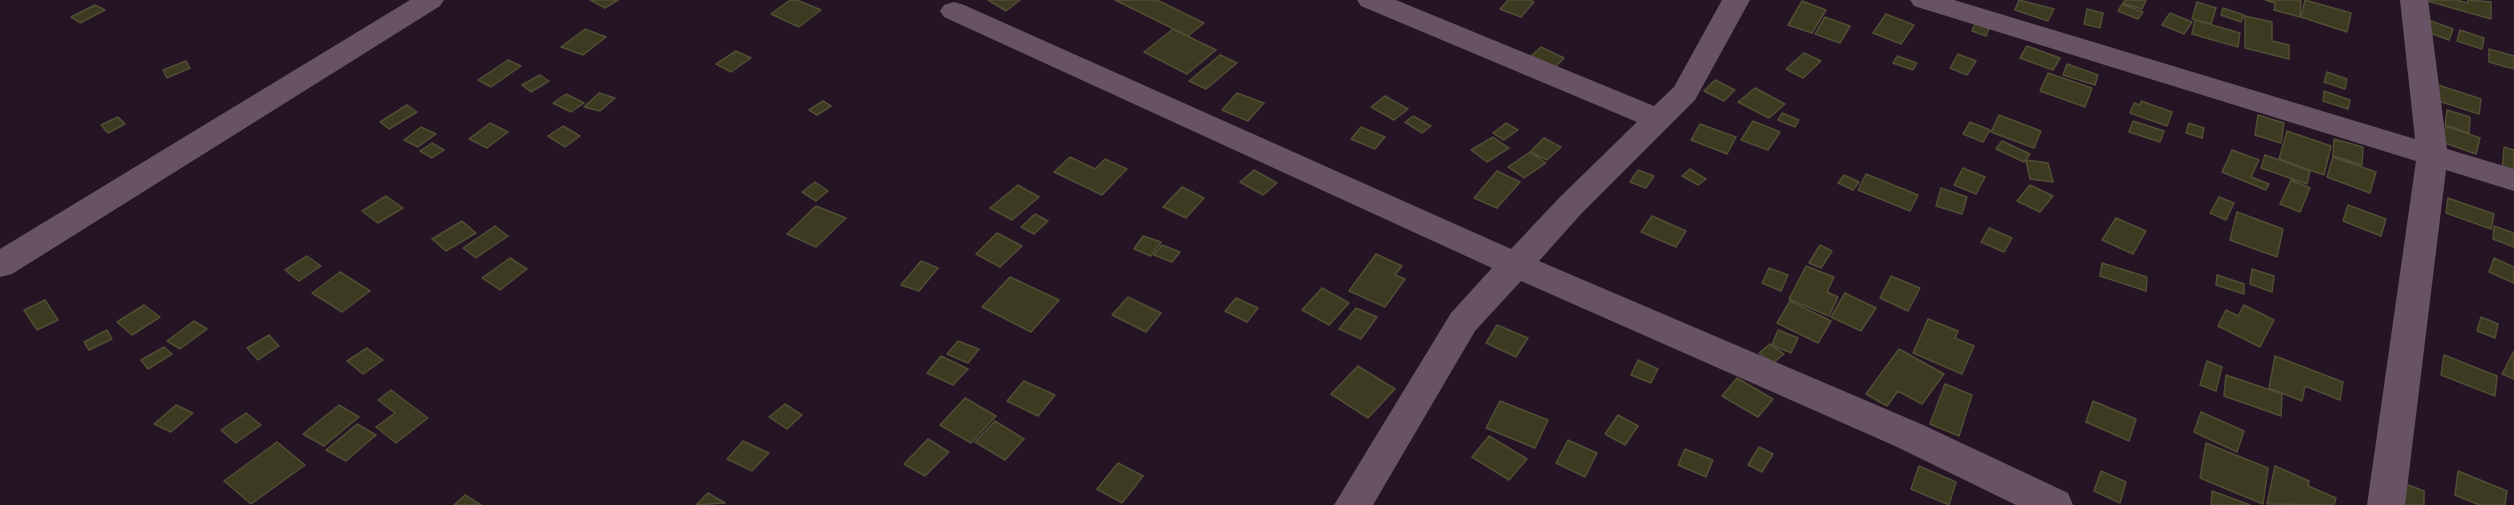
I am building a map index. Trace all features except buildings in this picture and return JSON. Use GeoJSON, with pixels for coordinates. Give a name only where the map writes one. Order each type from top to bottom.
{"type":"FeatureCollection","features":[{"type":"Feature","properties":{"kind":"street"},"geometry":{"type":"LineString","coordinates":[[0,265],[430,0]]}},
{"type":"Feature","properties":{"kind":"street"},"geometry":{"type":"LineString","coordinates":[[1371,0],[1658,119]]}},
{"type":"Feature","properties":{"kind":"street"},"geometry":{"type":"LineString","coordinates":[[1353,505],[1463,322],[1570,206],[1685,93],[1736,0]]}},
{"type":"Feature","properties":{"kind":"street"},"geometry":{"type":"LineString","coordinates":[[1924,0],[2514,180]]}},
{"type":"Feature","properties":{"kind":"street"},"geometry":{"type":"LineString","coordinates":[[2386,505],[2433,154],[2414,0]]}},
{"type":"Feature","properties":{"kind":"street"},"geometry":{"type":"LineString","coordinates":[[954,11],[1516,265],[1908,435],[2054,505]]}}]}
